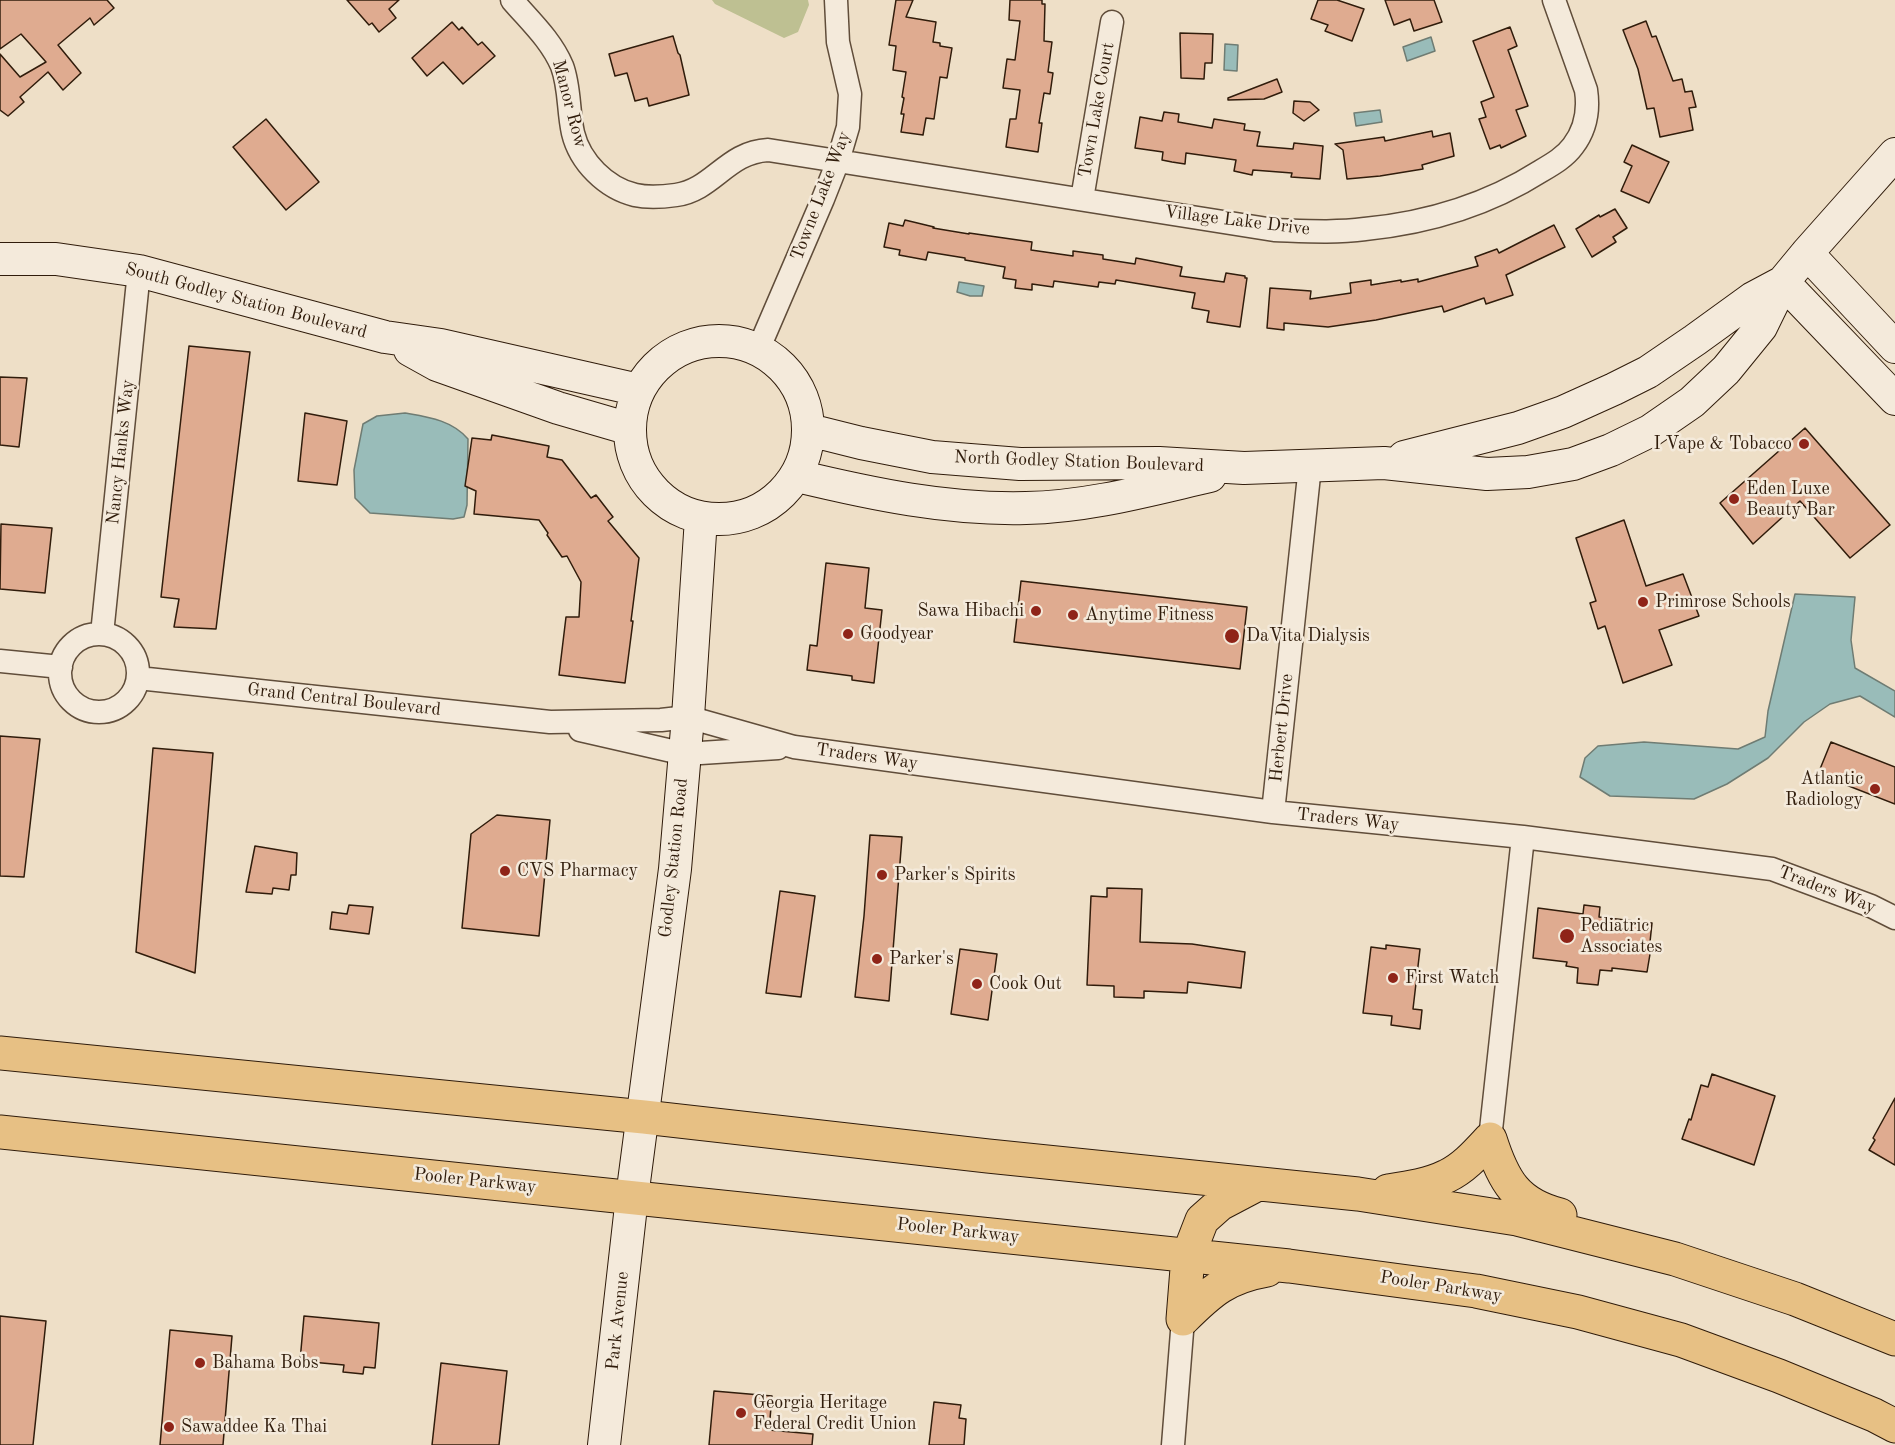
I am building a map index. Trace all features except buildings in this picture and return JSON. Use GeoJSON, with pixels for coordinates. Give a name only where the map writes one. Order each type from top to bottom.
{"type":"FeatureCollection","features":[{"type":"Feature","properties":{"kind":"main road"},"geometry":{"type":"LineString","coordinates":[[0,1053],[644,1117],[988,1156],[1358,1194],[1517,1219],[1675,1259],[1795,1299],[1895,1339]]}},
{"type":"Feature","properties":{"kind":"main road","name":"Pooler Parkway"},"geometry":{"type":"LineString","coordinates":[[0,1132],[1289,1266],[1476,1291],[1578,1312],[1681,1340],[1779,1376],[1895,1426]]}},
{"type":"Feature","properties":{"kind":"main road"},"geometry":{"type":"LineString","coordinates":[[1358,1194],[1411,1188],[1449,1176],[1490,1140],[1503,1175],[1519,1195],[1546,1211],[1633,1233],[1675,1259]]}},
{"type":"Feature","properties":{"kind":"main road"},"geometry":{"type":"LineString","coordinates":[[1183,1319],[1188,1256],[1202,1220],[1220,1204],[1258,1184]]}},
{"type":"Feature","properties":{"kind":"main road"},"geometry":{"type":"LineString","coordinates":[[1106,1247],[1138,1260],[1160,1277],[1176,1298],[1183,1319]]}},
{"type":"Feature","properties":{"kind":"main road"},"geometry":{"type":"LineString","coordinates":[[1183,1319],[1207,1295],[1228,1281],[1246,1273],[1289,1266]]}},
{"type":"Feature","properties":{"kind":"street","name":"Manor Row"},"geometry":{"type":"LineString","coordinates":[[513,0],[550,45],[562,66],[574,135],[581,154],[598,175],[622,190],[635,195],[655,197],[687,193],[702,185],[735,159],[761,150],[838,161]]}},
{"type":"Feature","properties":{"kind":"street","name":"Towne Lake Way"},"geometry":{"type":"LineString","coordinates":[[758,350],[823,199],[848,127],[849,86],[838,42],[836,0]]}},
{"type":"Feature","properties":{"kind":"street","name":"Village Lake Drive"},"geometry":{"type":"LineString","coordinates":[[838,161],[1274,230],[1363,230],[1409,222],[1454,210],[1528,179],[1563,157],[1578,139],[1584,125],[1586,90],[1554,0]]}},
{"type":"Feature","properties":{"kind":"street","name":"Town Lake Court"},"geometry":{"type":"LineString","coordinates":[[1082,199],[1112,22]]}},
{"type":"Feature","properties":{"kind":"street","name":"North Godley Station Boulevard"},"geometry":{"type":"LineString","coordinates":[[809,430],[932,457],[1020,464],[1159,463],[1244,468],[1384,463],[1487,474],[1518,473],[1573,464],[1611,450],[1650,431],[1692,402],[1726,370],[1761,327],[1783,282],[1895,154]]}},
{"type":"Feature","properties":{"kind":"street"},"geometry":{"type":"LineString","coordinates":[[1807,253],[1895,347]]}},
{"type":"Feature","properties":{"kind":"street","name":"South Godley Station Boulevard"},"geometry":{"type":"LineString","coordinates":[[0,259],[56,259],[139,271],[385,337],[441,345],[639,390]]}},
{"type":"Feature","properties":{"kind":"street","name":"Nancy Hanks Way"},"geometry":{"type":"LineString","coordinates":[[102,634],[139,271]]}},
{"type":"Feature","properties":{"kind":"street","name":"North Godley Station Boulevard"},"geometry":{"type":"LineString","coordinates":[[1384,463],[1518,428],[1563,412],[1614,389],[1648,372],[1753,298],[1783,282]]}},
{"type":"Feature","properties":{"kind":"street"},"geometry":{"type":"LineString","coordinates":[[1783,282],[1895,399]]}},
{"type":"Feature","properties":{"kind":"street","name":"South Godley Station Boulevard"},"geometry":{"type":"LineString","coordinates":[[385,337],[437,365],[558,408],[630,429]]}},
{"type":"Feature","properties":{"kind":"street"},"geometry":{"type":"LineString","coordinates":[[713,341],[736,342],[758,350],[779,364],[795,382],[805,405],[809,430],[806,454],[796,476],[779,498],[755,512],[728,520],[700,518],[672,506],[649,486],[635,459],[630,429],[639,390],[652,371],[670,356],[690,345],[713,341]]}},
{"type":"Feature","properties":{"kind":"street","name":"Herbert Drive"},"geometry":{"type":"LineString","coordinates":[[1273,812],[1310,466]]}},
{"type":"Feature","properties":{"kind":"street","name":"North Godley Station Boulevard"},"geometry":{"type":"LineString","coordinates":[[796,476],[855,490],[938,504],[1027,508],[1105,500],[1244,468]]}},
{"type":"Feature","properties":{"kind":"street","name":"Godley Station Road"},"geometry":{"type":"LineString","coordinates":[[632,1197],[675,869],[688,717],[700,518]]}},
{"type":"Feature","properties":{"kind":"street"},"geometry":{"type":"LineString","coordinates":[[102,634],[120,640],[133,653],[138,678],[135,689],[119,707],[96,712],[83,709],[73,702],[65,691],[61,679],[61,667],[64,656],[71,646],[90,635],[102,634]]}},
{"type":"Feature","properties":{"kind":"street"},"geometry":{"type":"LineString","coordinates":[[0,661],[61,667]]}},
{"type":"Feature","properties":{"kind":"street","name":"Grand Central Boulevard"},"geometry":{"type":"LineString","coordinates":[[138,678],[550,722],[661,720],[688,717]]}},
{"type":"Feature","properties":{"kind":"street","name":"Traders Way"},"geometry":{"type":"LineString","coordinates":[[688,717],[794,747],[1273,812],[1523,837],[1772,868],[1871,906],[1895,918]]}},
{"type":"Feature","properties":{"kind":"street","name":"Grand Central Boulevard"},"geometry":{"type":"LineString","coordinates":[[550,722],[685,754]]}},
{"type":"Feature","properties":{"kind":"street","name":"Traders Way"},"geometry":{"type":"LineString","coordinates":[[685,754],[794,747]]}},
{"type":"Feature","properties":{"kind":"street"},"geometry":{"type":"LineString","coordinates":[[1490,1140],[1523,837]]}},
{"type":"Feature","properties":{"kind":"street","name":"Park Avenue"},"geometry":{"type":"LineString","coordinates":[[604,1445],[632,1197]]}},
{"type":"Feature","properties":{"kind":"street"},"geometry":{"type":"LineString","coordinates":[[1173,1445],[1183,1319]]}},
{"type":"Feature","properties":{"kind":"green space"},"geometry":{"type":"Polygon","coordinates":[[[712,0],[808,0],[809,5],[798,32],[784,38],[715,4],[712,0]]]}},
{"type":"Feature","properties":{"kind":"water"},"geometry":{"type":"Polygon","coordinates":[[[1431,37],[1435,51],[1407,61],[1403,47],[1431,37]]]}},
{"type":"Feature","properties":{"kind":"water"},"geometry":{"type":"Polygon","coordinates":[[[1225,44],[1238,45],[1237,71],[1224,70],[1225,44]]]}},
{"type":"Feature","properties":{"kind":"water"},"geometry":{"type":"Polygon","coordinates":[[[1380,110],[1382,122],[1356,126],[1354,113],[1380,110]]]}},
{"type":"Feature","properties":{"kind":"water"},"geometry":{"type":"Polygon","coordinates":[[[959,282],[984,286],[982,296],[970,296],[957,292],[959,282]]]}},
{"type":"Feature","properties":{"kind":"water"},"geometry":{"type":"Polygon","coordinates":[[[405,413],[447,423],[468,439],[467,505],[464,517],[453,519],[370,513],[355,498],[354,470],[363,424],[377,416],[405,413]]]}},
{"type":"Feature","properties":{"kind":"water"},"geometry":{"type":"Polygon","coordinates":[[[1795,594],[1855,597],[1851,640],[1855,668],[1895,691],[1895,717],[1860,696],[1830,704],[1804,722],[1768,758],[1727,784],[1694,799],[1610,796],[1580,777],[1585,758],[1598,746],[1644,742],[1738,749],[1765,737],[1768,711],[1795,594]]]}},
{"type":"Feature","properties":{"kind":"place","name":"I Vape & Tobacco"},"geometry":{"type":"Point","coordinates":[1804,444]}},
{"type":"Feature","properties":{"kind":"place","name":"Eden Luxe Beauty Bar"},"geometry":{"type":"Point","coordinates":[1734,499]}},
{"type":"Feature","properties":{"kind":"place","name":"Primrose Schools"},"geometry":{"type":"Point","coordinates":[1643,602]}},
{"type":"Feature","properties":{"kind":"place","name":"Sawa Hibachi"},"geometry":{"type":"Point","coordinates":[1036,611]}},
{"type":"Feature","properties":{"kind":"place","name":"Anytime Fitness"},"geometry":{"type":"Point","coordinates":[1073,615]}},
{"type":"Feature","properties":{"kind":"place","name":"Goodyear"},"geometry":{"type":"Point","coordinates":[848,634]}},
{"type":"Feature","properties":{"kind":"place","name":"DaVita Dialysis"},"geometry":{"type":"Point","coordinates":[1232,636]}},
{"type":"Feature","properties":{"kind":"place","name":"Atlantic Radiology"},"geometry":{"type":"Point","coordinates":[1875,789]}},
{"type":"Feature","properties":{"kind":"place","name":"CVS Pharmacy"},"geometry":{"type":"Point","coordinates":[505,871]}},
{"type":"Feature","properties":{"kind":"place","name":"Parker's Spirits"},"geometry":{"type":"Point","coordinates":[882,875]}},
{"type":"Feature","properties":{"kind":"place","name":"Pediatric Associates"},"geometry":{"type":"Point","coordinates":[1567,936]}},
{"type":"Feature","properties":{"kind":"place","name":"Parker's"},"geometry":{"type":"Point","coordinates":[877,959]}},
{"type":"Feature","properties":{"kind":"place","name":"First Watch"},"geometry":{"type":"Point","coordinates":[1393,978]}},
{"type":"Feature","properties":{"kind":"place","name":"Cook Out"},"geometry":{"type":"Point","coordinates":[977,984]}},
{"type":"Feature","properties":{"kind":"place","name":"Bahama Bobs"},"geometry":{"type":"Point","coordinates":[200,1363]}},
{"type":"Feature","properties":{"kind":"place","name":"Georgia Heritage Federal Credit Union"},"geometry":{"type":"Point","coordinates":[741,1413]}},
{"type":"Feature","properties":{"kind":"place","name":"Sawaddee Ka Thai"},"geometry":{"type":"Point","coordinates":[169,1427]}}]}
